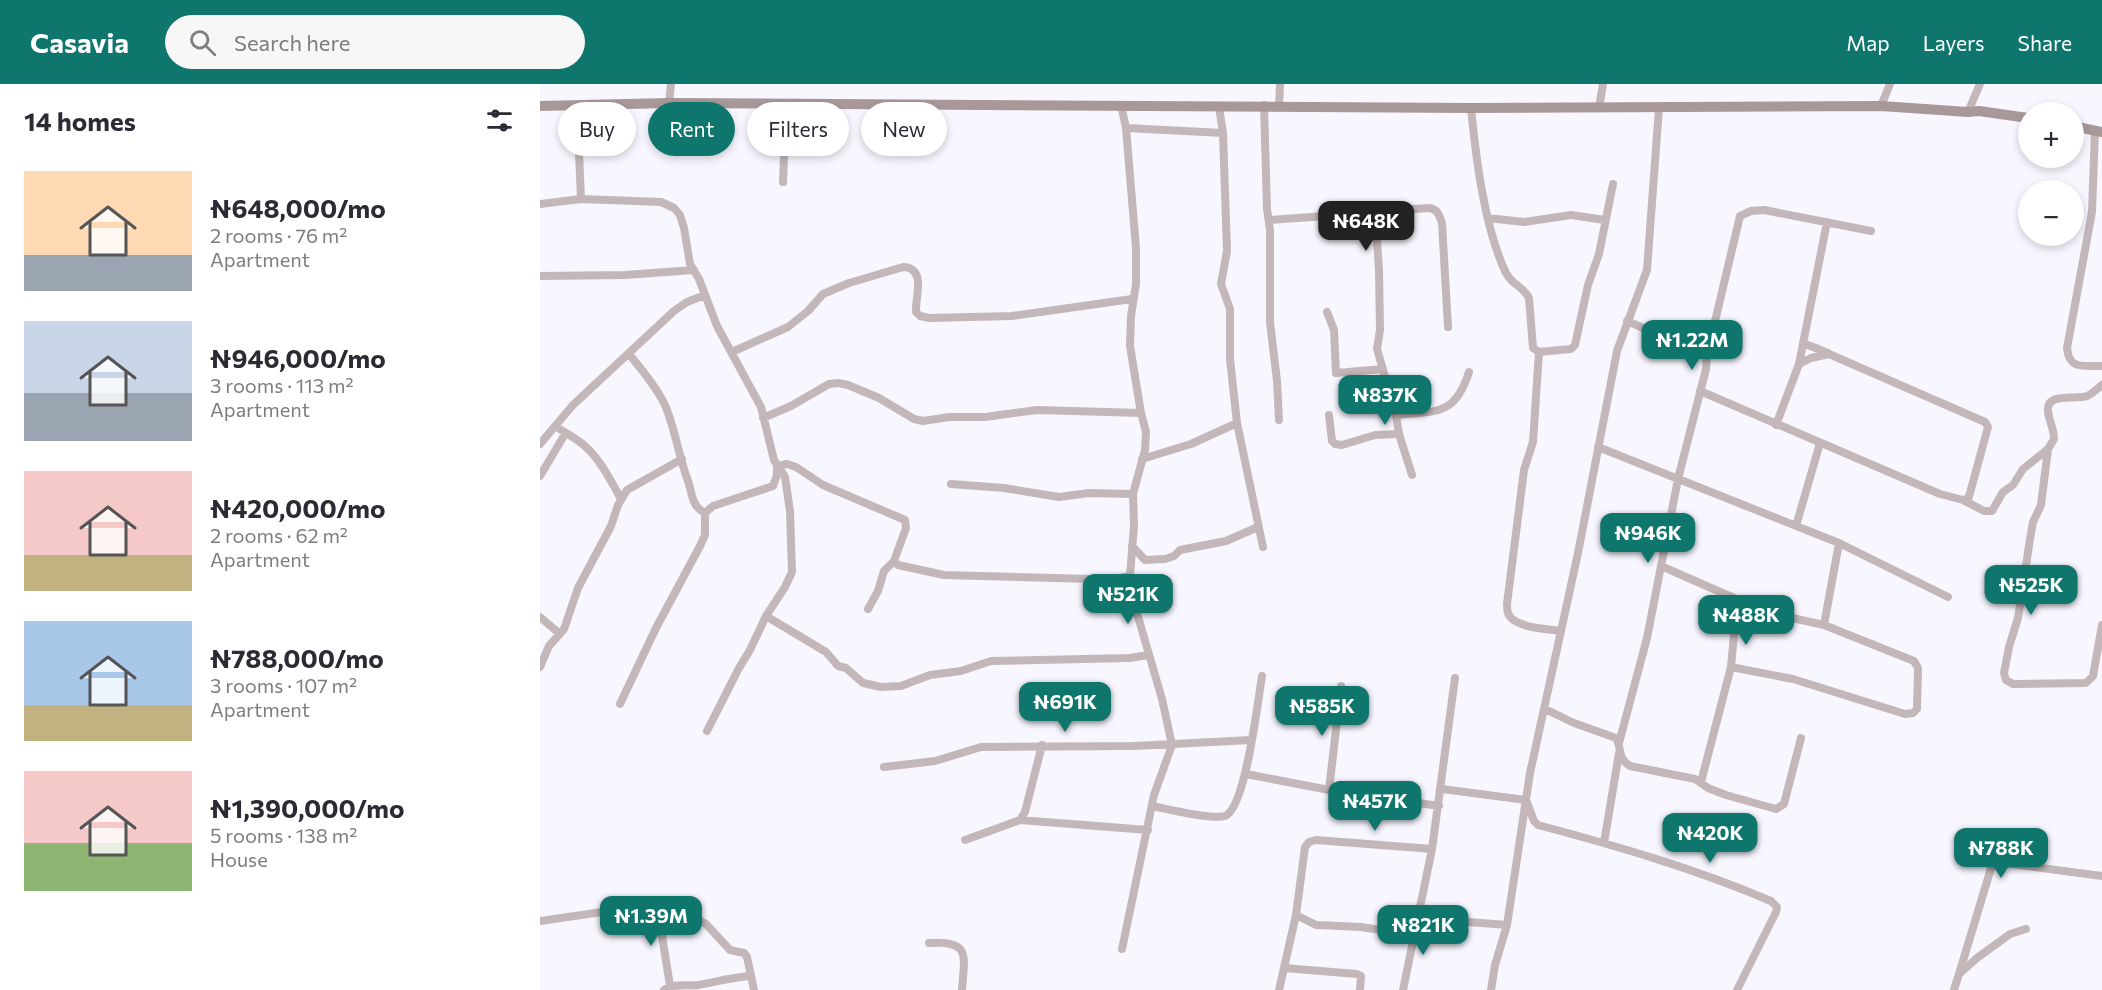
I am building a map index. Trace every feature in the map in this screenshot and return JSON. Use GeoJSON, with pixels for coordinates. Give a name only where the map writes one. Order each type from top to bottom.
{"type":"FeatureCollection","features":[{"type":"Feature","properties":{"kind":"main road"},"geometry":{"type":"LineString","coordinates":[[849,103],[1471,108],[1881,106],[1979,111],[2018,117]]}},
{"type":"Feature","properties":{"kind":"main road"},"geometry":{"type":"LineString","coordinates":[[540,106],[558,106]]}},
{"type":"Feature","properties":{"kind":"street"},"geometry":{"type":"LineString","coordinates":[[669,102],[671,84]]}},
{"type":"Feature","properties":{"kind":"street"},"geometry":{"type":"LineString","coordinates":[[1280,84],[1280,106]]}},
{"type":"Feature","properties":{"kind":"street"},"geometry":{"type":"LineString","coordinates":[[1599,108],[1603,84]]}},
{"type":"Feature","properties":{"kind":"street"},"geometry":{"type":"LineString","coordinates":[[1881,106],[1890,84]]}},
{"type":"Feature","properties":{"kind":"street"},"geometry":{"type":"LineString","coordinates":[[1968,112],[1980,84]]}},
{"type":"Feature","properties":{"kind":"street"},"geometry":{"type":"LineString","coordinates":[[1121,105],[1126,128],[1136,248],[1136,284],[1132,299],[1130,346],[1146,432],[1133,494],[1134,525],[1130,576],[1134,603],[1162,699],[1172,745],[1152,806],[1122,949]]}},
{"type":"Feature","properties":{"kind":"street"},"geometry":{"type":"LineString","coordinates":[[1264,105],[1269,220],[1270,322],[1279,420]]}},
{"type":"Feature","properties":{"kind":"street"},"geometry":{"type":"LineString","coordinates":[[1219,107],[1223,133],[1227,251],[1221,284],[1230,309],[1231,368],[1237,423],[1263,547]]}},
{"type":"Feature","properties":{"kind":"street"},"geometry":{"type":"LineString","coordinates":[[1471,108],[1488,218],[1505,273],[1512,282],[1526,291],[1529,298],[1533,348],[1539,352],[1571,348],[1575,345],[1588,285],[1599,254],[1613,184]]}},
{"type":"Feature","properties":{"kind":"street"},"geometry":{"type":"LineString","coordinates":[[1491,990],[1495,965],[1508,925],[1526,800],[1617,351],[1647,270],[1659,108]]}},
{"type":"Feature","properties":{"kind":"street"},"geometry":{"type":"LineString","coordinates":[[1126,128],[1223,133]]}},
{"type":"Feature","properties":{"kind":"street"},"geometry":{"type":"LineString","coordinates":[[2098,131],[2092,212],[2067,348],[2073,364],[2102,366]]}},
{"type":"Feature","properties":{"kind":"street"},"geometry":{"type":"LineString","coordinates":[[579,156],[581,200]]}},
{"type":"Feature","properties":{"kind":"street"},"geometry":{"type":"LineString","coordinates":[[783,182],[784,156]]}},
{"type":"Feature","properties":{"kind":"street"},"geometry":{"type":"LineString","coordinates":[[540,204],[581,200],[668,203],[680,215],[690,264],[717,326],[761,407],[777,466],[774,486],[713,506],[705,513],[705,535],[656,628],[620,704]]}},
{"type":"Feature","properties":{"kind":"street"},"geometry":{"type":"LineString","coordinates":[[1269,220],[1325,216],[1361,210],[1430,208],[1435,210],[1442,223],[1448,327]]}},
{"type":"Feature","properties":{"kind":"street"},"geometry":{"type":"LineString","coordinates":[[1618,743],[1647,638],[1678,479],[1706,369],[1707,355],[1740,216],[1751,211],[1764,210],[1871,231]]}},
{"type":"Feature","properties":{"kind":"street"},"geometry":{"type":"LineString","coordinates":[[1375,211],[1380,330],[1377,349],[1412,475]]}},
{"type":"Feature","properties":{"kind":"street"},"geometry":{"type":"LineString","coordinates":[[1488,218],[1524,222],[1571,215],[1605,220]]}},
{"type":"Feature","properties":{"kind":"street"},"geometry":{"type":"LineString","coordinates":[[1776,425],[1799,364],[1827,222]]}},
{"type":"Feature","properties":{"kind":"street"},"geometry":{"type":"LineString","coordinates":[[732,352],[788,327],[808,311],[823,294],[849,283],[903,267],[914,270],[918,279],[916,312],[920,316],[929,318],[1012,316],[1132,299]]}},
{"type":"Feature","properties":{"kind":"street"},"geometry":{"type":"LineString","coordinates":[[540,276],[625,275],[694,270]]}},
{"type":"Feature","properties":{"kind":"street"},"geometry":{"type":"LineString","coordinates":[[540,444],[573,405],[636,345],[674,311],[687,302],[705,295]]}},
{"type":"Feature","properties":{"kind":"street"},"geometry":{"type":"LineString","coordinates":[[1327,312],[1334,330],[1336,373],[1383,369]]}},
{"type":"Feature","properties":{"kind":"street"},"geometry":{"type":"LineString","coordinates":[[1627,321],[1707,355]]}},
{"type":"Feature","properties":{"kind":"street"},"geometry":{"type":"LineString","coordinates":[[1803,343],[1987,424],[1988,433],[1970,493],[1968,499],[1964,500]]}},
{"type":"Feature","properties":{"kind":"street"},"geometry":{"type":"LineString","coordinates":[[1539,352],[1533,442],[1524,470],[1507,603],[1508,613],[1512,620],[1523,625],[1561,631]]}},
{"type":"Feature","properties":{"kind":"street"},"geometry":{"type":"LineString","coordinates":[[629,354],[657,390],[665,406],[695,507],[705,513]]}},
{"type":"Feature","properties":{"kind":"street"},"geometry":{"type":"LineString","coordinates":[[1799,364],[1811,358],[1829,354]]}},
{"type":"Feature","properties":{"kind":"street"},"geometry":{"type":"LineString","coordinates":[[1396,414],[1436,411],[1452,404],[1464,389],[1469,372]]}},
{"type":"Feature","properties":{"kind":"street"},"geometry":{"type":"LineString","coordinates":[[763,418],[791,406],[829,384],[838,383],[879,398],[914,419],[923,421],[950,417],[984,417],[1037,410],[1141,413]]}},
{"type":"Feature","properties":{"kind":"street"},"geometry":{"type":"LineString","coordinates":[[1700,391],[1940,494],[1964,500],[1984,511],[1992,511],[2003,492],[2013,485],[2023,469],[2048,449],[2054,439],[2048,413],[2048,407],[2052,402],[2058,398],[2088,396],[2102,385]]}},
{"type":"Feature","properties":{"kind":"street"},"geometry":{"type":"LineString","coordinates":[[1329,415],[1332,441],[1335,444],[1342,445],[1376,435],[1399,434]]}},
{"type":"Feature","properties":{"kind":"street"},"geometry":{"type":"LineString","coordinates":[[1142,459],[1191,444],[1237,423]]}},
{"type":"Feature","properties":{"kind":"street"},"geometry":{"type":"LineString","coordinates":[[556,426],[587,449],[601,465],[621,499]]}},
{"type":"Feature","properties":{"kind":"street"},"geometry":{"type":"LineString","coordinates":[[540,476],[565,434]]}},
{"type":"Feature","properties":{"kind":"street"},"geometry":{"type":"LineString","coordinates":[[1796,526],[1820,443]]}},
{"type":"Feature","properties":{"kind":"street"},"geometry":{"type":"LineString","coordinates":[[1598,447],[1839,543],[1948,597]]}},
{"type":"Feature","properties":{"kind":"street"},"geometry":{"type":"LineString","coordinates":[[2048,449],[2041,505],[2033,522],[2018,618],[2007,656],[2004,673],[2006,680],[2013,684],[2086,683],[2092,676],[2102,625]]}},
{"type":"Feature","properties":{"kind":"street"},"geometry":{"type":"LineString","coordinates":[[540,667],[549,646],[568,621],[578,588],[627,490],[682,459]]}},
{"type":"Feature","properties":{"kind":"street"},"geometry":{"type":"LineString","coordinates":[[777,466],[787,464],[796,467],[823,485],[905,520],[906,528],[894,561],[884,571],[878,591],[868,609]]}},
{"type":"Feature","properties":{"kind":"street"},"geometry":{"type":"LineString","coordinates":[[707,730],[766,616],[785,587],[792,567],[787,486],[785,477],[777,466]]}},
{"type":"Feature","properties":{"kind":"street"},"geometry":{"type":"LineString","coordinates":[[951,484],[1004,488],[1059,497],[1089,493],[1133,494]]}},
{"type":"Feature","properties":{"kind":"street"},"geometry":{"type":"LineString","coordinates":[[1132,546],[1145,560],[1165,559],[1174,556],[1180,550],[1226,541],[1258,526]]}},
{"type":"Feature","properties":{"kind":"street"},"geometry":{"type":"LineString","coordinates":[[1824,625],[1839,543]]}},
{"type":"Feature","properties":{"kind":"street"},"geometry":{"type":"LineString","coordinates":[[894,561],[898,565],[945,575],[1092,579],[1130,576]]}},
{"type":"Feature","properties":{"kind":"street"},"geometry":{"type":"LineString","coordinates":[[1661,566],[1734,598],[1737,606],[1731,667],[1701,782]]}},
{"type":"Feature","properties":{"kind":"street"},"geometry":{"type":"LineString","coordinates":[[1731,667],[1793,679],[1905,714],[1913,713],[1917,708],[1918,669],[1914,661],[1824,625],[1737,606]]}},
{"type":"Feature","properties":{"kind":"street"},"geometry":{"type":"LineString","coordinates":[[766,616],[826,652],[838,666],[846,668],[863,683],[881,687],[901,686],[930,675],[961,671],[991,661],[1129,658],[1149,655]]}},
{"type":"Feature","properties":{"kind":"street"},"geometry":{"type":"LineString","coordinates":[[540,617],[560,634]]}},
{"type":"Feature","properties":{"kind":"street"},"geometry":{"type":"LineString","coordinates":[[1152,806],[1222,817],[1233,810],[1246,774],[1262,676]]}},
{"type":"Feature","properties":{"kind":"street"},"geometry":{"type":"LineString","coordinates":[[1403,990],[1442,789],[1455,678]]}},
{"type":"Feature","properties":{"kind":"street"},"geometry":{"type":"LineString","coordinates":[[1329,790],[1341,686]]}},
{"type":"Feature","properties":{"kind":"street"},"geometry":{"type":"LineString","coordinates":[[1545,708],[1574,723],[1616,738],[1619,753],[1604,843]]}},
{"type":"Feature","properties":{"kind":"street"},"geometry":{"type":"LineString","coordinates":[[1619,753],[1625,763],[1636,768],[1701,782],[1708,788],[1726,795],[1767,807],[1780,808],[1784,804],[1802,738]]}},
{"type":"Feature","properties":{"kind":"street"},"geometry":{"type":"LineString","coordinates":[[884,767],[935,761],[981,747],[1172,745],[1251,740]]}},
{"type":"Feature","properties":{"kind":"street"},"geometry":{"type":"LineString","coordinates":[[1020,820],[1025,812],[1042,745]]}},
{"type":"Feature","properties":{"kind":"street"},"geometry":{"type":"LineString","coordinates":[[1246,774],[1329,790],[1439,806]]}},
{"type":"Feature","properties":{"kind":"street"},"geometry":{"type":"LineString","coordinates":[[1442,789],[1526,800]]}},
{"type":"Feature","properties":{"kind":"street"},"geometry":{"type":"LineString","coordinates":[[1526,800],[1538,825],[1604,843],[1727,882],[1777,907],[1737,990]]}},
{"type":"Feature","properties":{"kind":"street"},"geometry":{"type":"LineString","coordinates":[[965,840],[1020,820],[1148,830]]}},
{"type":"Feature","properties":{"kind":"street"},"geometry":{"type":"LineString","coordinates":[[1279,990],[1296,915],[1305,847],[1309,842],[1316,840],[1432,849]]}},
{"type":"Feature","properties":{"kind":"street"},"geometry":{"type":"LineString","coordinates":[[1954,990],[1992,865],[1996,861],[2102,876]]}},
{"type":"Feature","properties":{"kind":"street"},"geometry":{"type":"LineString","coordinates":[[540,921],[657,904],[669,905],[706,924],[730,950],[744,953],[747,957],[754,990]]}},
{"type":"Feature","properties":{"kind":"street"},"geometry":{"type":"LineString","coordinates":[[657,904],[667,988],[751,976]]}},
{"type":"Feature","properties":{"kind":"street"},"geometry":{"type":"LineString","coordinates":[[1296,915],[1316,925],[1361,927],[1414,935]]}},
{"type":"Feature","properties":{"kind":"street"},"geometry":{"type":"LineString","coordinates":[[1417,918],[1508,925]]}},
{"type":"Feature","properties":{"kind":"street"},"geometry":{"type":"LineString","coordinates":[[1959,974],[2010,934],[2026,929]]}},
{"type":"Feature","properties":{"kind":"street"},"geometry":{"type":"LineString","coordinates":[[929,943],[954,944],[962,954],[965,959],[962,990]]}},
{"type":"Feature","properties":{"kind":"street"},"geometry":{"type":"LineString","coordinates":[[1284,968],[1357,974],[1360,976],[1360,990]]}}]}
